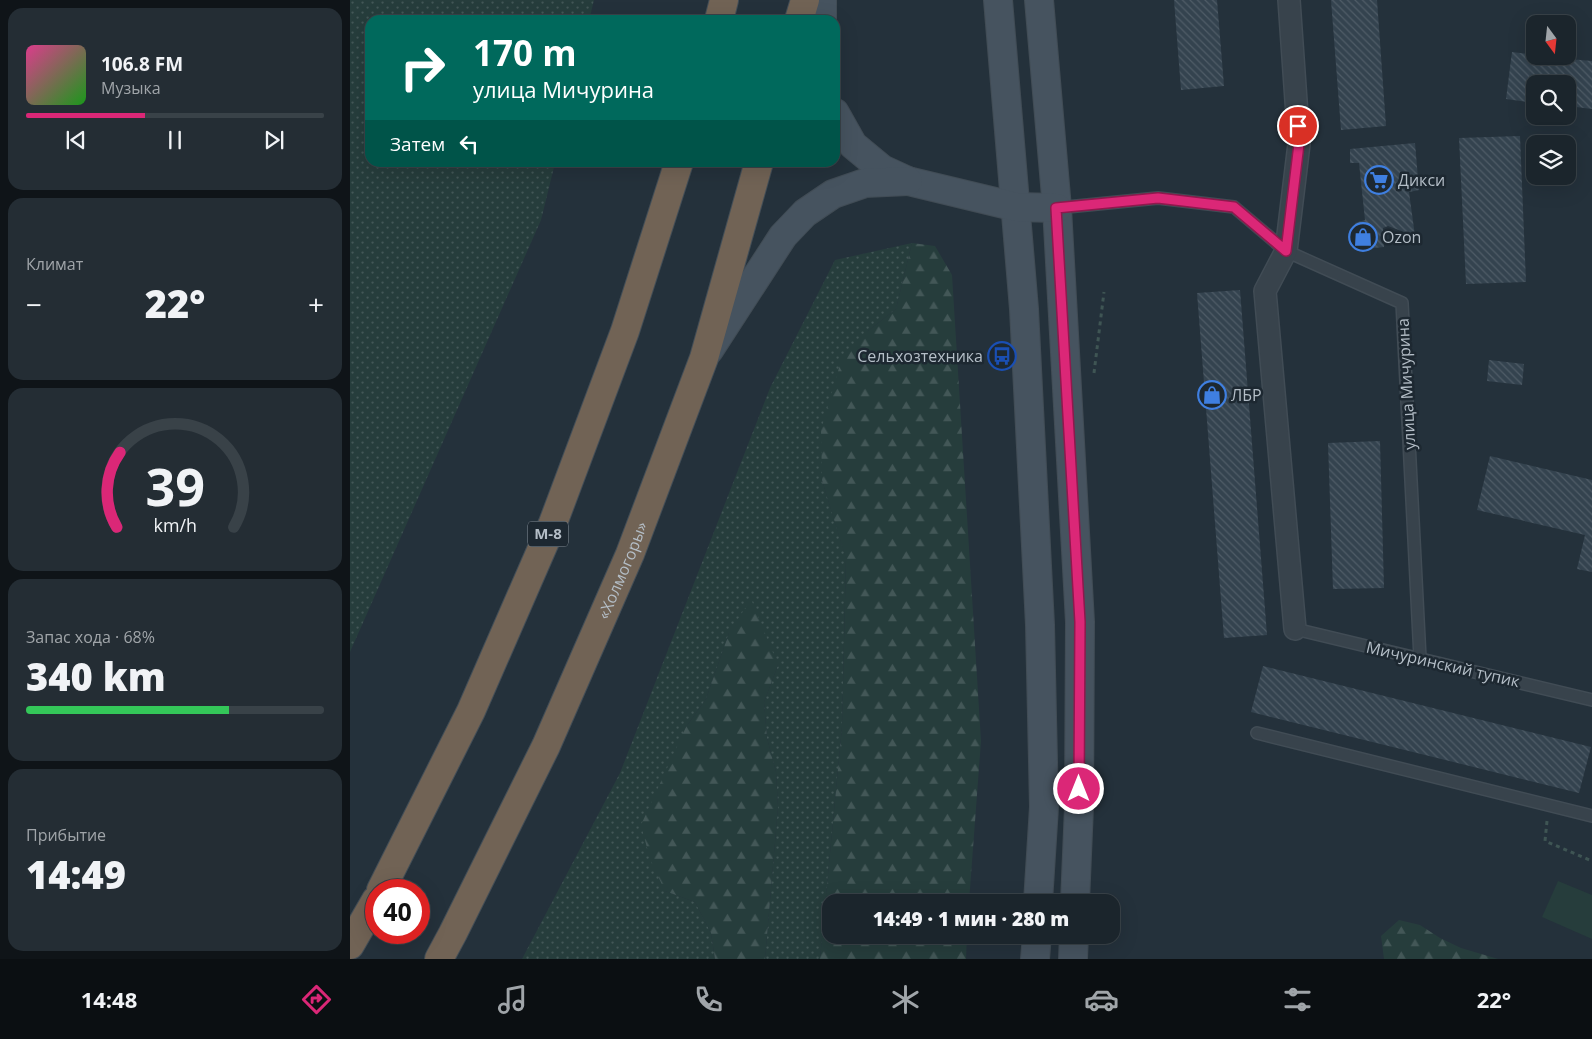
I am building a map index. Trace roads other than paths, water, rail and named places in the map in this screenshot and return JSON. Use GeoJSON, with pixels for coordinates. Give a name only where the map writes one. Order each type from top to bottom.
{"type":"FeatureCollection","features":[{"type":"Feature","properties":{"kind":"highway"},"geometry":{"type":"LineString","coordinates":[[720,15],[724,0]]}},
{"type":"Feature","properties":{"kind":"highway"},"geometry":{"type":"LineString","coordinates":[[801,15],[805,0]]}},
{"type":"Feature","properties":{"kind":"highway","name":"М-8"},"geometry":{"type":"LineString","coordinates":[[387,879],[471,711],[553,523],[625,331],[677,167]]}},
{"type":"Feature","properties":{"kind":"highway","name":"«Холмогоры»"},"geometry":{"type":"LineString","coordinates":[[438,959],[453,933],[546,746],[630,554],[704,358],[758,167]]}},
{"type":"Feature","properties":{"kind":"highway"},"geometry":{"type":"LineString","coordinates":[[350,945],[365,919]]}},
{"type":"Feature","properties":{"kind":"street"},"geometry":{"type":"LineString","coordinates":[[822,0],[822,15]]}},
{"type":"Feature","properties":{"kind":"street"},"geometry":{"type":"LineString","coordinates":[[998,0],[1024,309],[1040,625],[1044,807],[1039,894]]}},
{"type":"Feature","properties":{"kind":"street"},"geometry":{"type":"LineString","coordinates":[[1039,0],[1056,208],[1080,622],[1079,807],[1075,894]]}},
{"type":"Feature","properties":{"kind":"street"},"geometry":{"type":"LineString","coordinates":[[1289,0],[1299,144],[1286,251],[1265,291],[1294,629]]}},
{"type":"Feature","properties":{"kind":"street"},"geometry":{"type":"LineString","coordinates":[[840,122],[853,145],[882,169],[908,181],[1016,207],[1056,208]]}},
{"type":"Feature","properties":{"kind":"street"},"geometry":{"type":"LineString","coordinates":[[704,358],[783,236],[805,213],[834,194],[865,183],[908,181]]}},
{"type":"Feature","properties":{"kind":"street"},"geometry":{"type":"LineString","coordinates":[[1036,959],[1037,944]]}},
{"type":"Feature","properties":{"kind":"street"},"geometry":{"type":"LineString","coordinates":[[1073,959],[1074,944]]}},
{"type":"Feature","properties":{"kind":"lane","name":"улица Мичурина"},"geometry":{"type":"LineString","coordinates":[[1056,208],[1158,198],[1234,207],[1286,251],[1402,303],[1420,658]]}},
{"type":"Feature","properties":{"kind":"lane","name":"Мичуринский тупик"},"geometry":{"type":"LineString","coordinates":[[1294,629],[1592,700]]}},
{"type":"Feature","properties":{"kind":"lane"},"geometry":{"type":"LineString","coordinates":[[1257,733],[1592,816]]}},
{"type":"Feature","properties":{"kind":"place","name":"Дикси"},"geometry":{"type":"Point","coordinates":[1379,180]}},
{"type":"Feature","properties":{"kind":"place","name":"Ozon"},"geometry":{"type":"Point","coordinates":[1363,237]}},
{"type":"Feature","properties":{"kind":"place","name":"Сельхозтехника"},"geometry":{"type":"Point","coordinates":[1002,356]}},
{"type":"Feature","properties":{"kind":"place","name":"ЛБР"},"geometry":{"type":"Point","coordinates":[1212,395]}}]}
